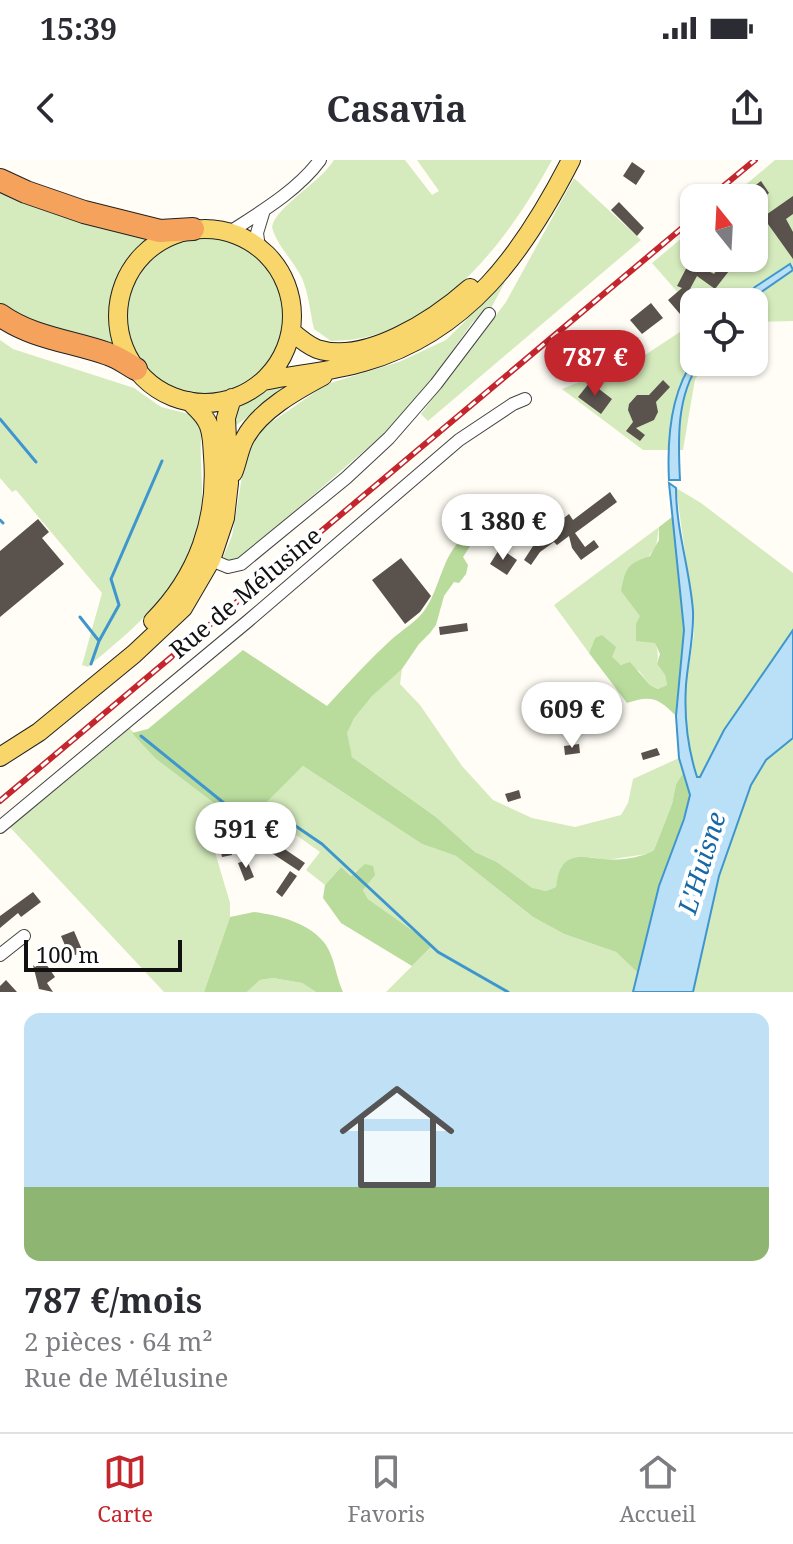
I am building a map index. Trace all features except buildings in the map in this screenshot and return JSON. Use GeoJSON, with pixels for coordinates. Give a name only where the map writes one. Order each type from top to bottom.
{"type":"FeatureCollection","features":[{"type":"Feature","properties":{"kind":"highway"},"geometry":{"type":"LineString","coordinates":[[0,180],[26,192],[160,231],[193,229]]}},
{"type":"Feature","properties":{"kind":"highway"},"geometry":{"type":"LineString","coordinates":[[0,315],[32,332],[111,355],[136,369]]}},
{"type":"Feature","properties":{"kind":"main road"},"geometry":{"type":"LineString","coordinates":[[291,331],[310,346],[332,352],[385,342],[420,326],[457,299],[495,263],[535,209],[562,160]]}},
{"type":"Feature","properties":{"kind":"main road"},"geometry":{"type":"LineString","coordinates":[[263,381],[279,362],[291,331],[292,310],[287,285],[270,257],[259,247],[230,232],[209,228],[177,233],[152,246],[125,280],[118,307],[118,328],[123,346],[136,369],[158,390],[189,401],[209,403],[232,398],[263,381],[335,369],[405,348],[427,337],[464,310],[514,256],[571,160]]}},
{"type":"Feature","properties":{"kind":"main road"},"geometry":{"type":"LineString","coordinates":[[229,483],[250,429],[297,390],[335,369]]}},
{"type":"Feature","properties":{"kind":"main road"},"geometry":{"type":"LineString","coordinates":[[3,755],[39,732],[183,608],[211,560],[225,518],[229,483],[226,418],[232,398]]}},
{"type":"Feature","properties":{"kind":"main road"},"geometry":{"type":"LineString","coordinates":[[3,755],[26,729],[145,629],[189,576],[209,525],[214,482],[210,429],[207,420],[189,401]]}},
{"type":"Feature","properties":{"kind":"street"},"geometry":{"type":"LineString","coordinates":[[230,232],[264,210],[320,160]]}},
{"type":"Feature","properties":{"kind":"street"},"geometry":{"type":"LineString","coordinates":[[259,247],[257,233],[264,210]]}},
{"type":"Feature","properties":{"kind":"street"},"geometry":{"type":"LineString","coordinates":[[211,560],[228,567],[241,564],[357,469],[417,406],[489,314]]}},
{"type":"Feature","properties":{"kind":"street","name":"Rue de Mélusine"},"geometry":{"type":"LineString","coordinates":[[0,827],[459,440],[525,399]]}},
{"type":"Feature","properties":{"kind":"street"},"geometry":{"type":"LineString","coordinates":[[0,955],[24,936]]}},
{"type":"Feature","properties":{"kind":"green space"},"geometry":{"type":"Polygon","coordinates":[[[334,160],[405,160],[432,195],[439,191],[417,160],[552,160],[490,253],[464,281],[435,305],[403,324],[368,337],[331,341],[314,329],[302,278],[272,227],[281,211],[334,160]]]}},
{"type":"Feature","properties":{"kind":"green space"},"geometry":{"type":"Polygon","coordinates":[[[775,160],[793,160],[793,321],[768,322],[768,288],[680,288],[680,295],[652,263],[680,240],[680,272],[768,272],[768,184],[747,184],[775,160]]]}},
{"type":"Feature","properties":{"kind":"green space"},"geometry":{"type":"Polygon","coordinates":[[[574,178],[641,240],[428,421],[421,414],[506,302],[574,178]]]}},
{"type":"Feature","properties":{"kind":"green space"},"geometry":{"type":"Polygon","coordinates":[[[0,182],[157,236],[127,264],[114,289],[109,316],[116,348],[110,349],[0,308],[0,182]]]}},
{"type":"Feature","properties":{"kind":"green space"},"geometry":{"type":"Polygon","coordinates":[[[205,236],[236,242],[262,260],[280,286],[286,317],[280,348],[262,374],[236,392],[205,398],[174,392],[148,374],[130,348],[124,317],[130,286],[148,260],[174,242],[205,236]]]}},
{"type":"Feature","properties":{"kind":"green space"},"geometry":{"type":"Polygon","coordinates":[[[505,282],[489,312],[484,312],[472,323],[434,377],[388,430],[281,523],[228,563],[223,557],[232,536],[246,453],[260,430],[327,384],[399,362],[446,340],[505,282]]]}},
{"type":"Feature","properties":{"kind":"green space"},"geometry":{"type":"Polygon","coordinates":[[[680,332],[680,376],[697,376],[683,450],[643,450],[562,389],[645,355],[680,332]]]}},
{"type":"Feature","properties":{"kind":"green space"},"geometry":{"type":"Polygon","coordinates":[[[0,340],[13,349],[134,388],[161,407],[189,414],[203,431],[202,498],[198,526],[179,574],[148,614],[88,667],[82,665],[102,593],[16,490],[12,492],[0,478],[0,340]]]}},
{"type":"Feature","properties":{"kind":"green space"},"geometry":{"type":"Polygon","coordinates":[[[272,385],[291,385],[231,429],[236,410],[272,385]]]}},
{"type":"Feature","properties":{"kind":"green space"},"geometry":{"type":"Polygon","coordinates":[[[676,488],[701,503],[793,573],[793,630],[724,730],[700,777],[697,777],[686,734],[686,685],[694,633],[676,488]]]}},
{"type":"Feature","properties":{"kind":"green space"},"geometry":{"type":"Polygon","coordinates":[[[672,517],[684,630],[676,716],[654,700],[627,703],[589,653],[595,638],[602,635],[616,647],[612,657],[621,665],[630,662],[650,685],[658,689],[667,685],[665,675],[657,664],[660,654],[655,643],[636,641],[636,624],[640,616],[621,591],[629,568],[636,561],[650,556],[659,540],[659,527],[672,517]]]}},
{"type":"Feature","properties":{"kind":"green space"},"geometry":{"type":"Polygon","coordinates":[[[659,527],[656,547],[621,591],[641,616],[656,645],[657,664],[665,675],[667,685],[659,689],[650,685],[639,671],[614,662],[595,638],[589,653],[554,605],[659,527]]]}},
{"type":"Feature","properties":{"kind":"green space"},"geometry":{"type":"Polygon","coordinates":[[[470,533],[474,540],[463,557],[468,565],[466,574],[459,583],[454,582],[444,596],[436,625],[402,669],[372,696],[354,718],[347,733],[352,757],[436,817],[475,852],[497,862],[532,888],[546,891],[556,887],[560,870],[569,860],[580,857],[622,859],[654,850],[672,804],[676,784],[683,773],[690,795],[688,806],[659,886],[638,973],[616,952],[564,934],[533,917],[456,856],[422,844],[303,766],[261,808],[254,822],[231,816],[156,759],[132,733],[148,729],[243,650],[327,706],[383,647],[421,615],[448,558],[470,533]]]}},
{"type":"Feature","properties":{"kind":"green space"},"geometry":{"type":"Polygon","coordinates":[[[402,669],[400,684],[420,705],[462,766],[493,800],[532,818],[575,827],[621,815],[628,803],[633,779],[679,758],[683,773],[676,784],[672,804],[654,850],[647,854],[606,860],[590,857],[562,866],[556,887],[546,891],[532,889],[497,862],[475,852],[436,817],[352,757],[347,738],[350,722],[370,697],[402,669]]]}},
{"type":"Feature","properties":{"kind":"green space"},"geometry":{"type":"Polygon","coordinates":[[[793,714],[793,992],[663,992],[715,811],[793,714]]]}},
{"type":"Feature","properties":{"kind":"green space"},"geometry":{"type":"Polygon","coordinates":[[[127,725],[156,759],[214,803],[205,818],[230,903],[230,917],[204,992],[164,992],[7,824],[127,725]]]}},
{"type":"Feature","properties":{"kind":"green space"},"geometry":{"type":"Polygon","coordinates":[[[303,766],[422,844],[456,856],[533,917],[564,934],[616,952],[638,973],[633,992],[386,992],[433,945],[368,899],[363,890],[367,882],[357,870],[351,876],[341,867],[325,885],[306,870],[320,852],[282,825],[269,832],[254,822],[261,808],[303,766]]]}},
{"type":"Feature","properties":{"kind":"green space"},"geometry":{"type":"Polygon","coordinates":[[[365,864],[373,866],[375,875],[363,890],[368,899],[433,945],[412,966],[341,923],[323,898],[325,885],[341,867],[351,876],[365,864]]]}},
{"type":"Feature","properties":{"kind":"green space"},"geometry":{"type":"Polygon","coordinates":[[[254,912],[293,921],[320,937],[329,950],[343,992],[316,992],[302,983],[273,978],[260,980],[247,992],[204,992],[230,917],[254,912]]]}},
{"type":"Feature","properties":{"kind":"green space"},"geometry":{"type":"Polygon","coordinates":[[[273,978],[302,983],[316,992],[247,992],[260,980],[273,978]]]}},
{"type":"Feature","properties":{"kind":"water"},"geometry":{"type":"Polygon","coordinates":[[[790,264],[793,270],[767,288],[755,287],[790,264]]]}},
{"type":"Feature","properties":{"kind":"water"},"geometry":{"type":"Polygon","coordinates":[[[685,376],[692,376],[680,419],[680,480],[669,480],[672,417],[685,376]]]}},
{"type":"Feature","properties":{"kind":"water","name":"L'Huisne"},"geometry":{"type":"Polygon","coordinates":[[[669,483],[676,488],[693,611],[685,709],[697,777],[700,777],[724,730],[793,630],[793,738],[766,760],[751,785],[719,876],[693,992],[633,992],[659,886],[690,795],[679,758],[676,716],[684,630],[669,483]]]}},
{"type":"Feature","properties":{"kind":"waterway"},"geometry":{"type":"LineString","coordinates":[[0,419],[36,462]]}},
{"type":"Feature","properties":{"kind":"waterway"},"geometry":{"type":"LineString","coordinates":[[99,641],[119,605],[111,579],[162,461]]}},
{"type":"Feature","properties":{"kind":"waterway"},"geometry":{"type":"LineString","coordinates":[[0,520],[3,523]]}},
{"type":"Feature","properties":{"kind":"waterway"},"geometry":{"type":"LineString","coordinates":[[80,617],[99,641],[91,664]]}},
{"type":"Feature","properties":{"kind":"waterway"},"geometry":{"type":"LineString","coordinates":[[141,736],[235,812],[281,816],[322,844],[438,952],[508,992]]}},
{"type":"Feature","properties":{"kind":"railway"},"geometry":{"type":"LineString","coordinates":[[726,184],[755,160]]}},
{"type":"Feature","properties":{"kind":"railway"},"geometry":{"type":"LineString","coordinates":[[0,801],[680,230]]}}]}
